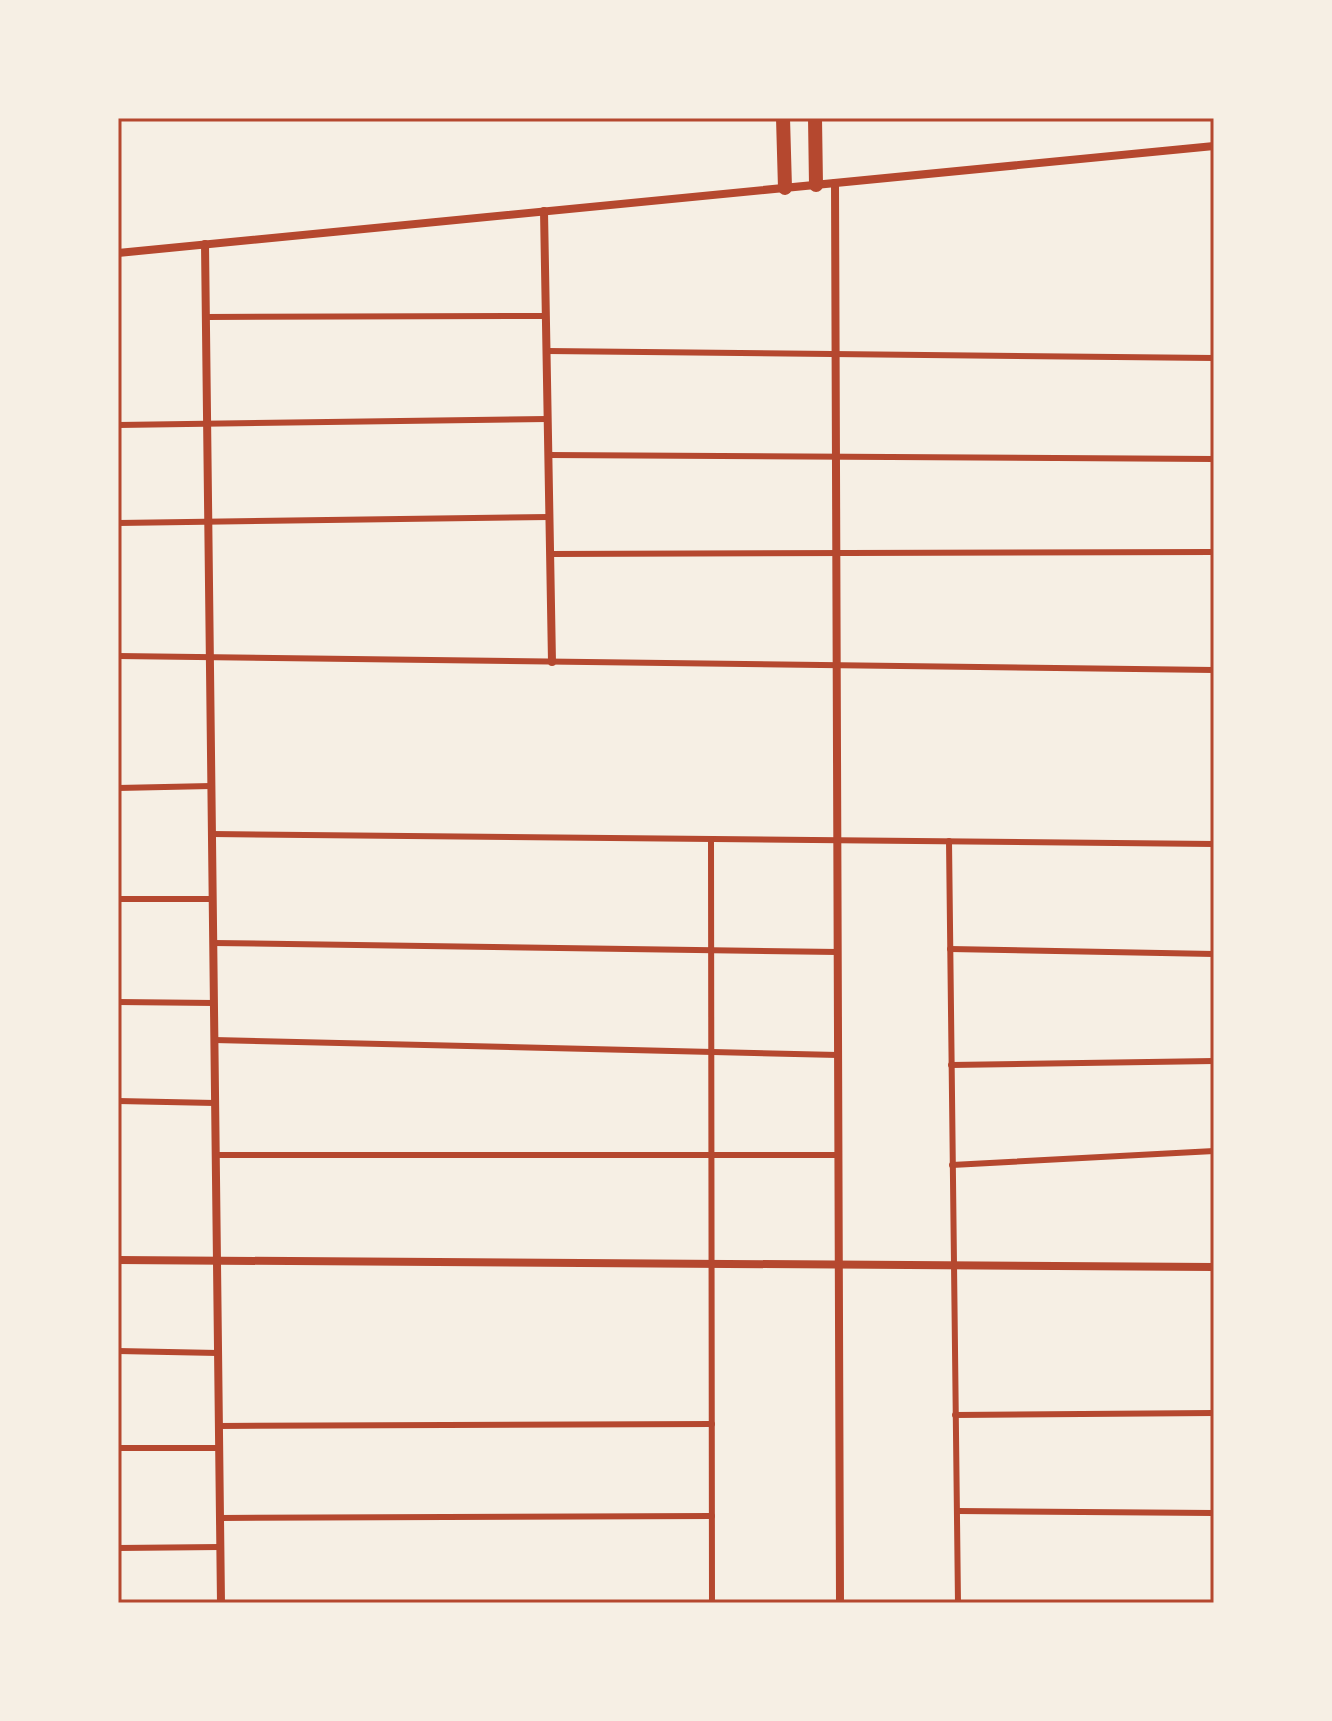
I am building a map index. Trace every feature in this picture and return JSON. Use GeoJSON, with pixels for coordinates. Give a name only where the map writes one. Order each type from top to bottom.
{"type":"FeatureCollection","features":[{"type":"Feature","properties":{"kind":"street"},"geometry":{"type":"LineString","coordinates":[[783,118],[785,188]]}},
{"type":"Feature","properties":{"kind":"street"},"geometry":{"type":"LineString","coordinates":[[815,118],[816,185]]}},
{"type":"Feature","properties":{"kind":"street"},"geometry":{"type":"LineString","coordinates":[[118,253],[1214,146]]}},
{"type":"Feature","properties":{"kind":"street"},"geometry":{"type":"LineString","coordinates":[[835,183],[840,1603]]}},
{"type":"Feature","properties":{"kind":"street"},"geometry":{"type":"LineString","coordinates":[[544,211],[552,662]]}},
{"type":"Feature","properties":{"kind":"street"},"geometry":{"type":"LineString","coordinates":[[205,244],[221,1603]]}},
{"type":"Feature","properties":{"kind":"street"},"geometry":{"type":"LineString","coordinates":[[118,1260],[1214,1267]]}},
{"type":"Feature","properties":{"kind":"lane"},"geometry":{"type":"LineString","coordinates":[[206,317],[546,316]]}},
{"type":"Feature","properties":{"kind":"lane"},"geometry":{"type":"LineString","coordinates":[[547,351],[1214,358]]}},
{"type":"Feature","properties":{"kind":"lane"},"geometry":{"type":"LineString","coordinates":[[118,425],[547,419]]}},
{"type":"Feature","properties":{"kind":"lane"},"geometry":{"type":"LineString","coordinates":[[548,455],[1214,459]]}},
{"type":"Feature","properties":{"kind":"lane"},"geometry":{"type":"LineString","coordinates":[[118,523],[549,517]]}},
{"type":"Feature","properties":{"kind":"lane"},"geometry":{"type":"LineString","coordinates":[[550,554],[1214,552]]}},
{"type":"Feature","properties":{"kind":"lane"},"geometry":{"type":"LineString","coordinates":[[118,656],[1214,670]]}},
{"type":"Feature","properties":{"kind":"lane"},"geometry":{"type":"LineString","coordinates":[[118,788],[211,786]]}},
{"type":"Feature","properties":{"kind":"lane"},"geometry":{"type":"LineString","coordinates":[[212,834],[1214,844]]}},
{"type":"Feature","properties":{"kind":"lane"},"geometry":{"type":"LineString","coordinates":[[711,839],[712,1603]]}},
{"type":"Feature","properties":{"kind":"lane"},"geometry":{"type":"LineString","coordinates":[[949,841],[958,1603]]}},
{"type":"Feature","properties":{"kind":"lane"},"geometry":{"type":"LineString","coordinates":[[118,899],[213,899]]}},
{"type":"Feature","properties":{"kind":"lane"},"geometry":{"type":"LineString","coordinates":[[213,943],[838,952]]}},
{"type":"Feature","properties":{"kind":"lane"},"geometry":{"type":"LineString","coordinates":[[950,949],[1214,954]]}},
{"type":"Feature","properties":{"kind":"lane"},"geometry":{"type":"LineString","coordinates":[[118,1002],[214,1003]]}},
{"type":"Feature","properties":{"kind":"lane"},"geometry":{"type":"LineString","coordinates":[[214,1040],[838,1055]]}},
{"type":"Feature","properties":{"kind":"lane"},"geometry":{"type":"LineString","coordinates":[[951,1065],[1214,1061]]}},
{"type":"Feature","properties":{"kind":"lane"},"geometry":{"type":"LineString","coordinates":[[118,1101],[215,1103]]}},
{"type":"Feature","properties":{"kind":"lane"},"geometry":{"type":"LineString","coordinates":[[952,1165],[1214,1151]]}},
{"type":"Feature","properties":{"kind":"lane"},"geometry":{"type":"LineString","coordinates":[[216,1155],[839,1155]]}},
{"type":"Feature","properties":{"kind":"lane"},"geometry":{"type":"LineString","coordinates":[[118,1351],[218,1353]]}},
{"type":"Feature","properties":{"kind":"lane"},"geometry":{"type":"LineString","coordinates":[[955,1415],[1214,1413]]}},
{"type":"Feature","properties":{"kind":"lane"},"geometry":{"type":"LineString","coordinates":[[218,1426],[712,1424]]}},
{"type":"Feature","properties":{"kind":"lane"},"geometry":{"type":"LineString","coordinates":[[118,1448],[219,1448]]}},
{"type":"Feature","properties":{"kind":"lane"},"geometry":{"type":"LineString","coordinates":[[957,1511],[1214,1513]]}},
{"type":"Feature","properties":{"kind":"lane"},"geometry":{"type":"LineString","coordinates":[[220,1518],[712,1516]]}},
{"type":"Feature","properties":{"kind":"lane"},"geometry":{"type":"LineString","coordinates":[[118,1548],[220,1547]]}}]}
